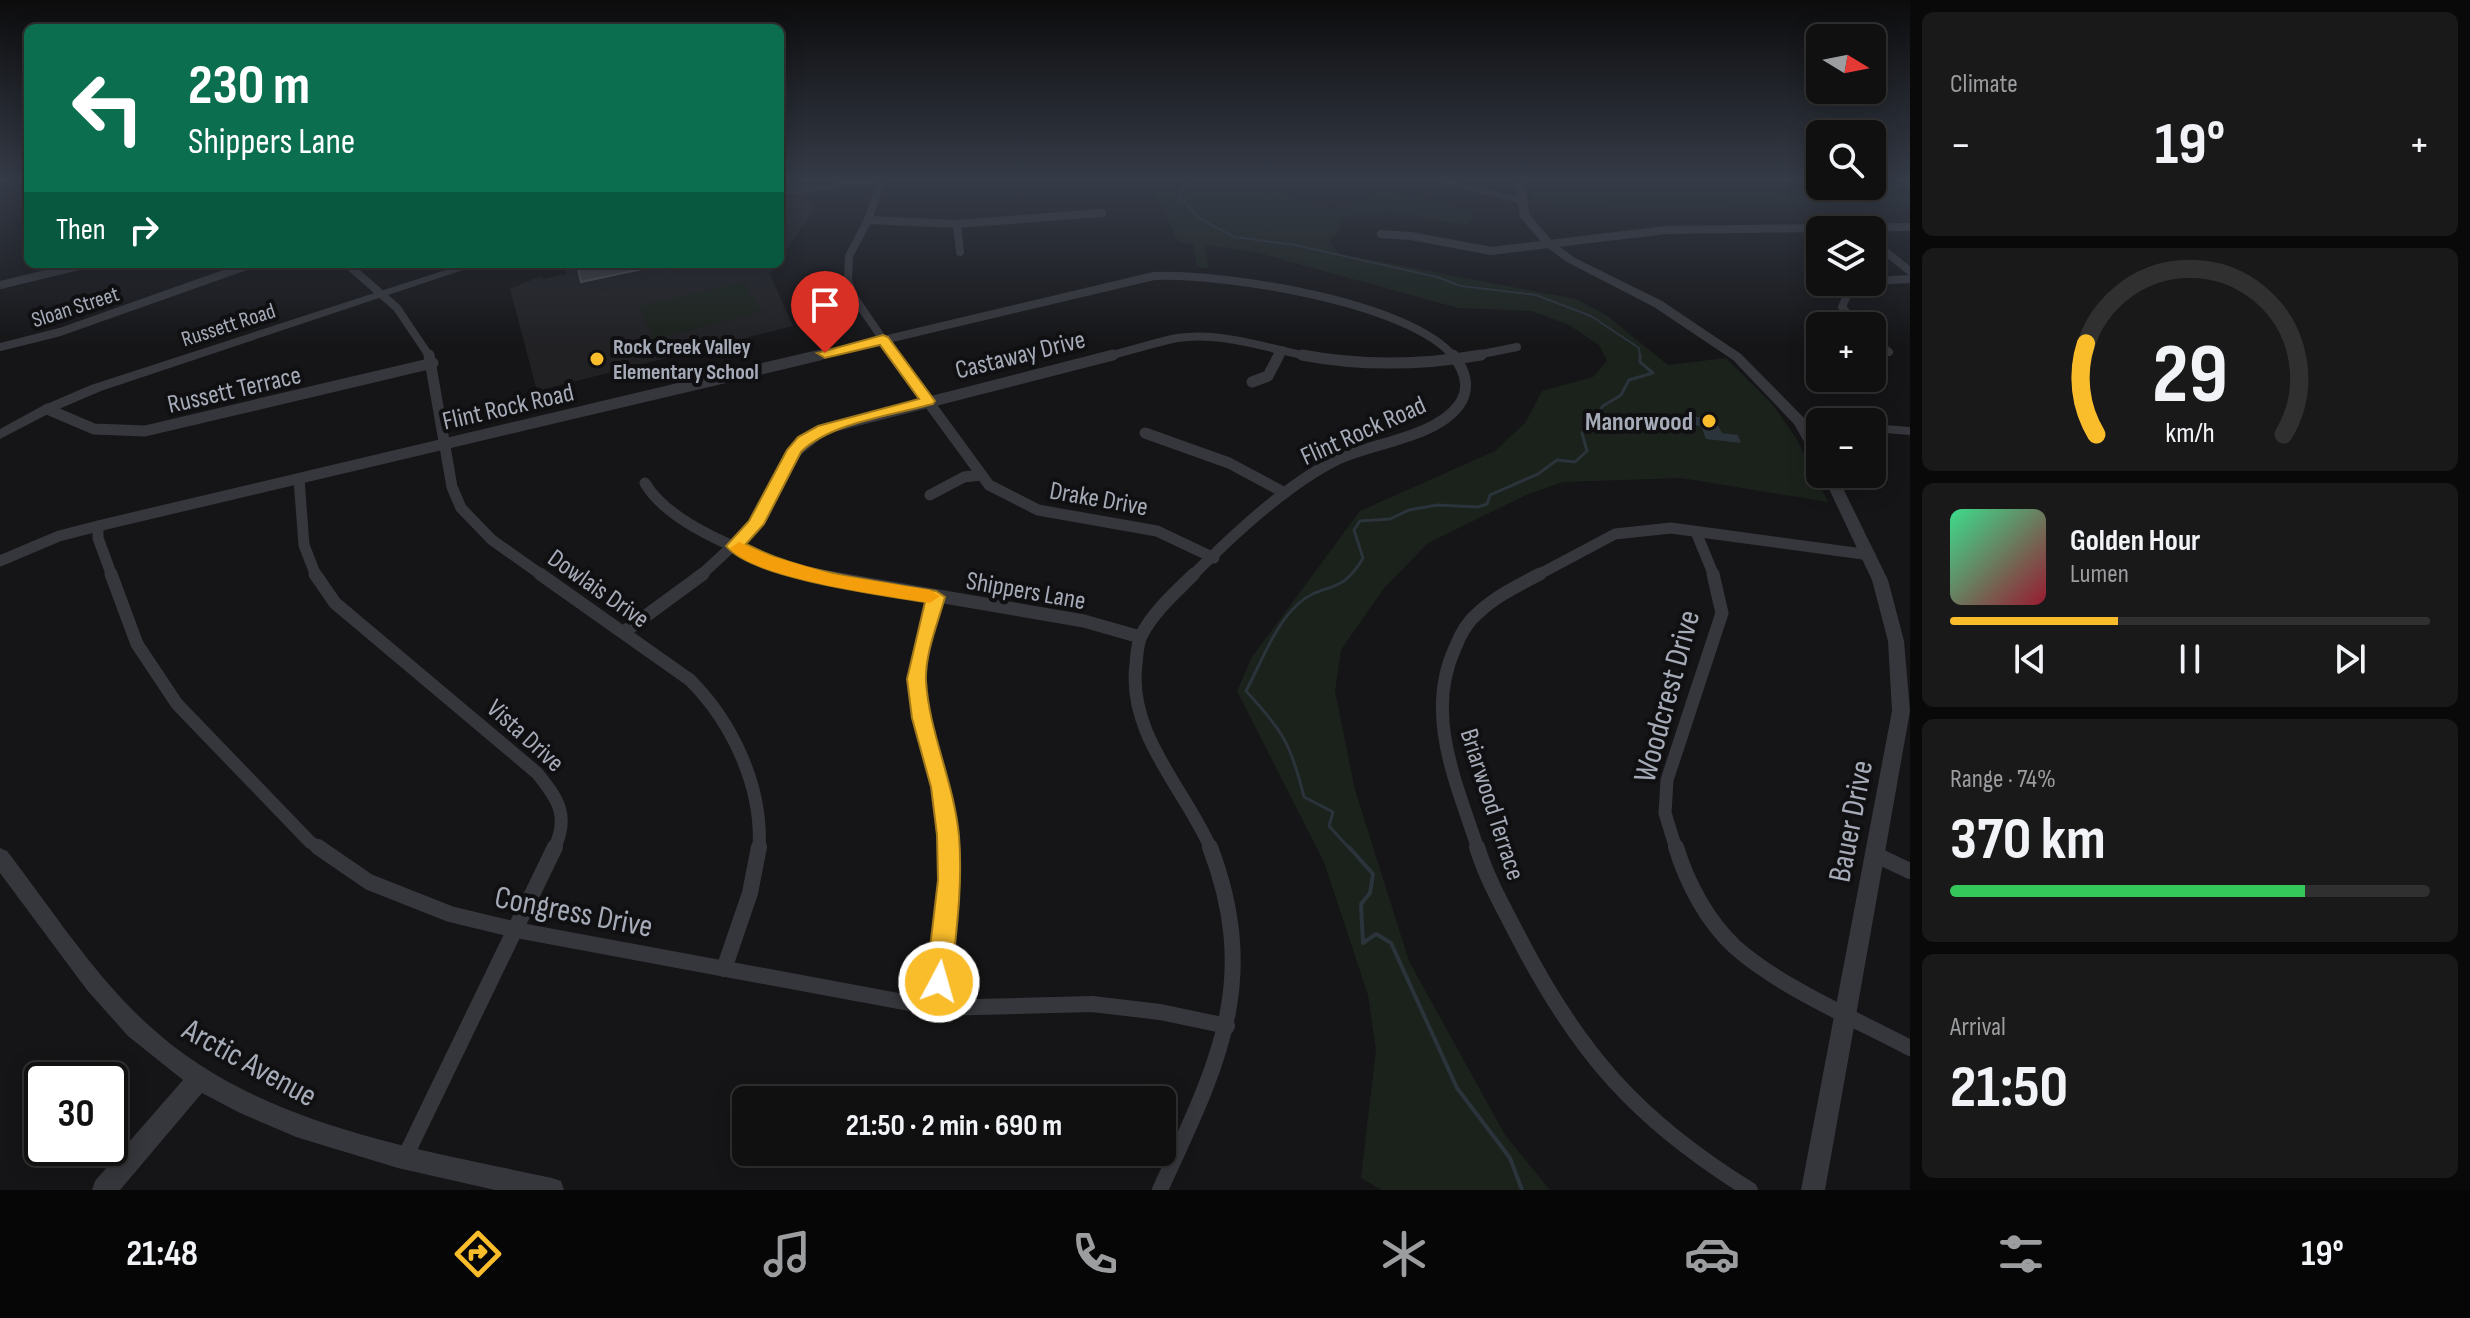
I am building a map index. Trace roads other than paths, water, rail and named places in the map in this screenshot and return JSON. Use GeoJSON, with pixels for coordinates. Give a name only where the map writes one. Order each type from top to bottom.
{"type":"FeatureCollection","features":[{"type":"Feature","properties":{"kind":"street","name":"Drake Drive"},"geometry":{"type":"LineString","coordinates":[[859,237],[849,256],[848,281],[854,297],[989,485],[1038,510],[1157,531],[1214,558]]}},
{"type":"Feature","properties":{"kind":"street"},"geometry":{"type":"LineString","coordinates":[[958,237],[960,252]]}},
{"type":"Feature","properties":{"kind":"street"},"geometry":{"type":"LineString","coordinates":[[1414,237],[1491,251],[1611,237]]}},
{"type":"Feature","properties":{"kind":"street"},"geometry":{"type":"LineString","coordinates":[[1542,237],[1571,260],[1658,304],[1707,334],[1759,376],[1806,433]]}},
{"type":"Feature","properties":{"kind":"street"},"geometry":{"type":"LineString","coordinates":[[1886,252],[1910,271]]}},
{"type":"Feature","properties":{"kind":"street"},"geometry":{"type":"LineString","coordinates":[[0,285],[70,268]]}},
{"type":"Feature","properties":{"kind":"street","name":"Sloan Street"},"geometry":{"type":"LineString","coordinates":[[0,347],[60,332],[241,268]]}},
{"type":"Feature","properties":{"kind":"street","name":"Dowlais Drive"},"geometry":{"type":"LineString","coordinates":[[352,268],[384,294],[425,345],[433,363],[452,487],[469,519],[492,540],[690,680],[714,703],[730,728],[759,813],[757,864],[724,969]]}},
{"type":"Feature","properties":{"kind":"street","name":"Russett Road"},"geometry":{"type":"LineString","coordinates":[[0,435],[47,409],[96,388],[463,268]]}},
{"type":"Feature","properties":{"kind":"street","name":"Flint Rock Road"},"geometry":{"type":"LineString","coordinates":[[0,561],[59,536],[98,526],[1154,276],[1190,273],[1227,276],[1385,314],[1430,335],[1455,357],[1464,374],[1465,389],[1461,402],[1450,414],[1435,423],[1336,460],[1285,493],[1160,609],[1140,637]]}},
{"type":"Feature","properties":{"kind":"street"},"geometry":{"type":"LineString","coordinates":[[1886,280],[1910,279]]}},
{"type":"Feature","properties":{"kind":"street","name":"Castaway Drive"},"geometry":{"type":"LineString","coordinates":[[624,632],[735,546],[756,524],[795,450],[804,440],[824,429],[1179,338],[1228,339],[1348,362],[1455,357],[1517,347]]}},
{"type":"Feature","properties":{"kind":"street"},"geometry":{"type":"LineString","coordinates":[[1252,382],[1268,376],[1282,350]]}},
{"type":"Feature","properties":{"kind":"street","name":"Russett Terrace"},"geometry":{"type":"LineString","coordinates":[[47,409],[87,429],[115,433],[145,431],[433,363]]}},
{"type":"Feature","properties":{"kind":"street"},"geometry":{"type":"LineString","coordinates":[[1800,422],[1806,423]]}},
{"type":"Feature","properties":{"kind":"street"},"geometry":{"type":"LineString","coordinates":[[1886,429],[1910,431]]}},
{"type":"Feature","properties":{"kind":"street"},"geometry":{"type":"LineString","coordinates":[[1145,433],[1229,463],[1285,493]]}},
{"type":"Feature","properties":{"kind":"street"},"geometry":{"type":"LineString","coordinates":[[930,495],[964,477],[981,475]]}},
{"type":"Feature","properties":{"kind":"street","name":"Vista Drive"},"geometry":{"type":"LineString","coordinates":[[299,479],[301,546],[315,579],[335,603],[537,773],[560,802],[560,836],[405,1157]]}},
{"type":"Feature","properties":{"kind":"street","name":"Shippers Lane"},"geometry":{"type":"LineString","coordinates":[[645,483],[656,502],[765,561],[832,580],[1084,621],[1140,637]]}},
{"type":"Feature","properties":{"kind":"street","name":"Bauer Drive"},"geometry":{"type":"LineString","coordinates":[[1813,1190],[1901,711],[1896,641],[1880,580],[1836,488]]}},
{"type":"Feature","properties":{"kind":"street","name":"Congress Drive"},"geometry":{"type":"LineString","coordinates":[[98,526],[98,538],[137,644],[177,704],[310,842],[369,882],[416,903],[516,930],[936,1008],[966,1012],[1046,1004],[1118,1006],[1227,1026]]}},
{"type":"Feature","properties":{"kind":"street","name":"Briarwood Terrace"},"geometry":{"type":"LineString","coordinates":[[1750,1190],[1698,1158],[1635,1105],[1584,1047],[1540,979],[1485,873],[1444,742],[1441,694],[1448,663],[1462,632],[1477,613],[1508,591],[1615,534],[1649,528],[1870,555]]}},
{"type":"Feature","properties":{"kind":"street","name":"Woodcrest Drive"},"geometry":{"type":"LineString","coordinates":[[1696,532],[1718,587],[1722,613],[1667,780],[1665,813],[1683,871],[1709,916],[1734,946],[1774,975],[1910,1048]]}},
{"type":"Feature","properties":{"kind":"street"},"geometry":{"type":"LineString","coordinates":[[936,597],[916,679],[922,718],[942,787],[948,835],[950,880],[936,1008]]}},
{"type":"Feature","properties":{"kind":"street"},"geometry":{"type":"LineString","coordinates":[[1140,637],[1134,686],[1142,721],[1204,834],[1225,892],[1234,964],[1227,1026],[1213,1073],[1160,1190]]}},
{"type":"Feature","properties":{"kind":"street"},"geometry":{"type":"LineString","coordinates":[[1874,854],[1910,871]]}},
{"type":"Feature","properties":{"kind":"street","name":"Arctic Avenue"},"geometry":{"type":"LineString","coordinates":[[0,857],[117,1009],[160,1050],[200,1078],[319,1136],[552,1190]]}},
{"type":"Feature","properties":{"kind":"street"},"geometry":{"type":"LineString","coordinates":[[104,1190],[200,1078]]}},
{"type":"Feature","properties":{"kind":"waterway"},"geometry":{"type":"LineString","coordinates":[[1233,237],[1295,245],[1437,277],[1461,286],[1536,295],[1591,316],[1639,348],[1640,357]]}},
{"type":"Feature","properties":{"kind":"waterway"},"geometry":{"type":"LineString","coordinates":[[1350,849],[1329,826],[1333,812],[1304,797],[1284,739],[1246,691],[1275,634],[1298,604],[1339,584],[1355,570],[1363,558],[1354,530],[1360,521],[1390,519],[1409,510],[1437,505],[1478,507],[1487,504],[1490,495],[1538,474],[1557,460],[1575,462],[1587,451],[1582,433],[1603,406],[1621,395],[1629,380],[1653,373],[1640,362],[1640,357]]}},
{"type":"Feature","properties":{"kind":"waterway"},"geometry":{"type":"LineString","coordinates":[[1349,847],[1373,874],[1370,893],[1361,904],[1363,943],[1376,934],[1391,943],[1457,1088],[1510,1158],[1522,1190]]}},
{"type":"Feature","properties":{"kind":"place","name":"Rock Creek Valley Elementary School"},"geometry":{"type":"Point","coordinates":[597,359]}},
{"type":"Feature","properties":{"kind":"place","name":"Manorwood"},"geometry":{"type":"Point","coordinates":[1709,421]}}]}
